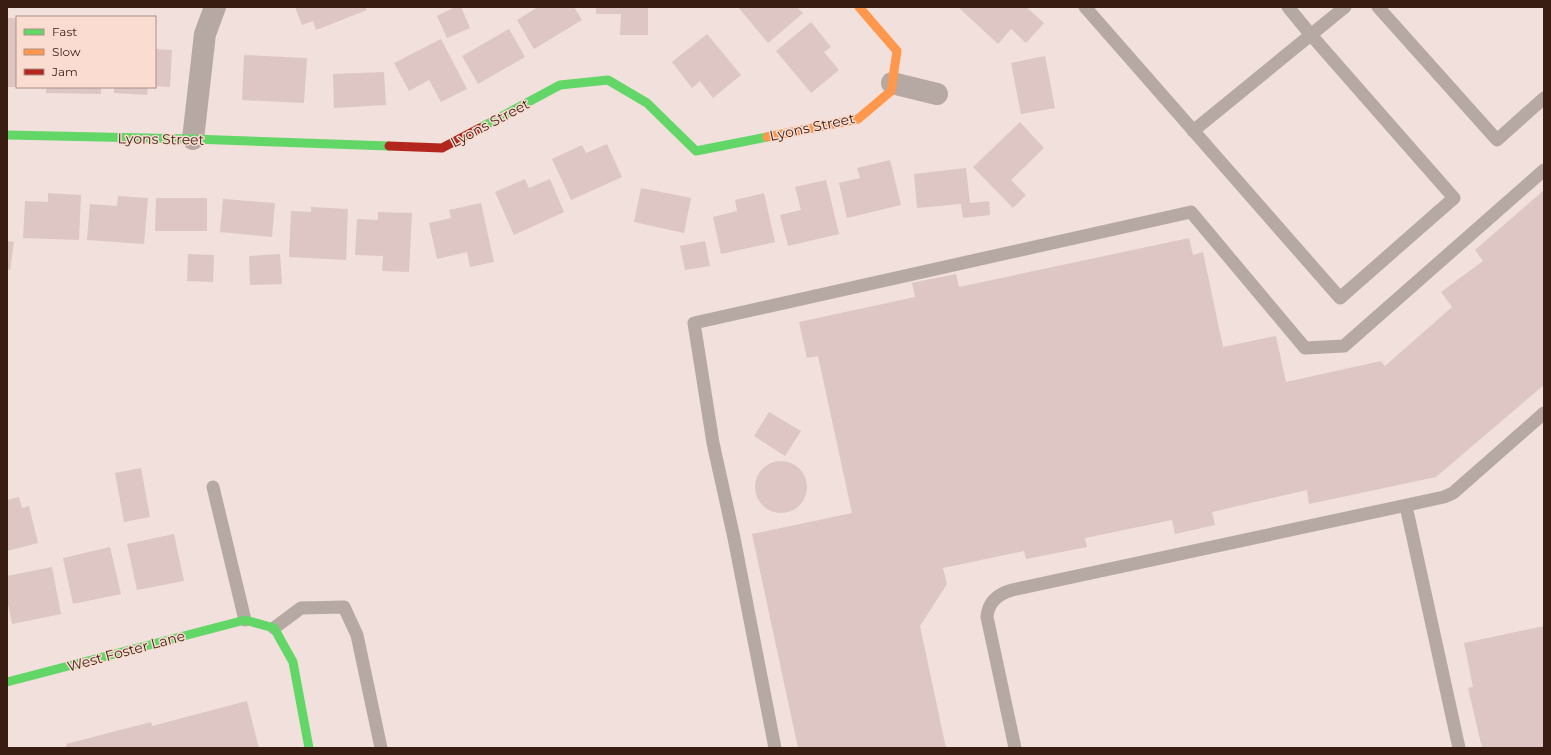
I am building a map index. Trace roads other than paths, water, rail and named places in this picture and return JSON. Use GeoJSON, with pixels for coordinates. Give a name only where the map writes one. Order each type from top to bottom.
{"type":"FeatureCollection","features":[{"type":"Feature","properties":{"kind":"street"},"geometry":{"type":"LineString","coordinates":[[193,139],[205,34],[215,7]]}},
{"type":"Feature","properties":{"kind":"street","name":"Lyons Street"},"geometry":{"type":"LineString","coordinates":[[7,135],[193,139],[442,148],[560,85],[608,80],[647,103],[696,151],[858,119],[890,91],[896,51],[859,7]]}},
{"type":"Feature","properties":{"kind":"street"},"geometry":{"type":"LineString","coordinates":[[892,83],[937,94]]}},
{"type":"Feature","properties":{"kind":"street"},"geometry":{"type":"LineString","coordinates":[[245,620],[274,628],[293,662],[310,748]]}},
{"type":"Feature","properties":{"kind":"street","name":"West Foster Lane"},"geometry":{"type":"LineString","coordinates":[[7,682],[245,620]]}},
{"type":"Feature","properties":{"kind":"lane"},"geometry":{"type":"LineString","coordinates":[[1085,7],[1340,298],[1454,198],[1288,7]]}},
{"type":"Feature","properties":{"kind":"lane"},"geometry":{"type":"LineString","coordinates":[[1193,131],[1345,7]]}},
{"type":"Feature","properties":{"kind":"lane"},"geometry":{"type":"LineString","coordinates":[[1378,7],[1497,140],[1544,98]]}},
{"type":"Feature","properties":{"kind":"lane"},"geometry":{"type":"LineString","coordinates":[[775,748],[734,538],[713,443],[694,323],[1191,212],[1305,348],[1344,346],[1544,170]]}},
{"type":"Feature","properties":{"kind":"lane"},"geometry":{"type":"LineString","coordinates":[[1015,748],[987,617],[990,605],[998,596],[1016,589],[1436,500],[1453,493],[1544,413]]}},
{"type":"Feature","properties":{"kind":"lane"},"geometry":{"type":"LineString","coordinates":[[213,487],[245,620]]}},
{"type":"Feature","properties":{"kind":"lane"},"geometry":{"type":"LineString","coordinates":[[1406,506],[1459,748]]}},
{"type":"Feature","properties":{"kind":"lane"},"geometry":{"type":"LineString","coordinates":[[274,628],[301,608],[344,607],[357,635],[381,748]]}}]}
